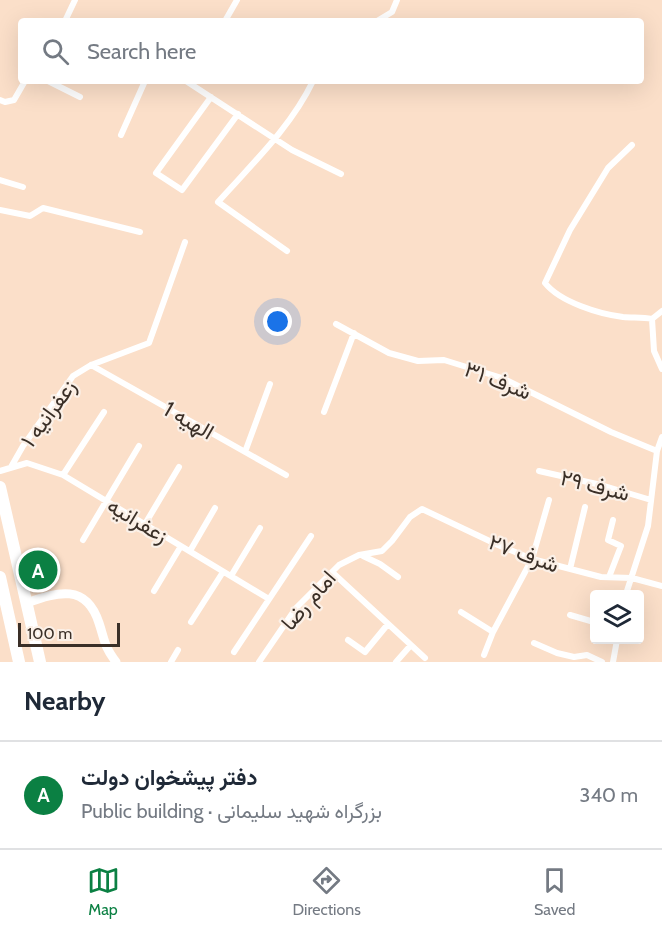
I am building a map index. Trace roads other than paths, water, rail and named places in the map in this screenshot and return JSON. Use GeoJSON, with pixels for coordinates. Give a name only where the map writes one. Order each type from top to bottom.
{"type":"FeatureCollection","features":[{"type":"Feature","properties":{"kind":"highway"},"geometry":{"type":"LineString","coordinates":[[0,488],[40,662]]}},
{"type":"Feature","properties":{"kind":"highway"},"geometry":{"type":"LineString","coordinates":[[0,577],[3,605],[20,662]]}},
{"type":"Feature","properties":{"kind":"main road"},"geometry":{"type":"LineString","coordinates":[[26,603],[56,593],[71,592],[82,598],[92,608],[99,621],[105,647],[112,660]]}},
{"type":"Feature","properties":{"kind":"street"},"geometry":{"type":"LineString","coordinates":[[66,18],[75,0]]}},
{"type":"Feature","properties":{"kind":"street"},"geometry":{"type":"LineString","coordinates":[[227,18],[237,0]]}},
{"type":"Feature","properties":{"kind":"street"},"geometry":{"type":"LineString","coordinates":[[382,18],[392,12],[397,0]]}},
{"type":"Feature","properties":{"kind":"street"},"geometry":{"type":"LineString","coordinates":[[0,100],[5,102],[14,100],[23,84]]}},
{"type":"Feature","properties":{"kind":"street"},"geometry":{"type":"LineString","coordinates":[[54,84],[80,97]]}},
{"type":"Feature","properties":{"kind":"street"},"geometry":{"type":"LineString","coordinates":[[121,135],[144,84]]}},
{"type":"Feature","properties":{"kind":"street"},"geometry":{"type":"LineString","coordinates":[[191,84],[292,150],[341,174]]}},
{"type":"Feature","properties":{"kind":"street"},"geometry":{"type":"LineString","coordinates":[[287,251],[218,202],[275,138],[303,100],[311,84]]}},
{"type":"Feature","properties":{"kind":"street"},"geometry":{"type":"LineString","coordinates":[[210,97],[156,173],[182,190],[238,114]]}},
{"type":"Feature","properties":{"kind":"street"},"geometry":{"type":"LineString","coordinates":[[632,145],[608,168],[570,230],[545,283],[563,298],[624,317],[652,319],[662,311]]}},
{"type":"Feature","properties":{"kind":"street"},"geometry":{"type":"LineString","coordinates":[[0,180],[23,187]]}},
{"type":"Feature","properties":{"kind":"street"},"geometry":{"type":"LineString","coordinates":[[0,210],[30,216],[43,208],[140,232]]}},
{"type":"Feature","properties":{"kind":"street","name":"زعفرانیه ۱"},"geometry":{"type":"LineString","coordinates":[[11,467],[23,446],[73,376],[91,365],[149,343],[185,242]]}},
{"type":"Feature","properties":{"kind":"street"},"geometry":{"type":"LineString","coordinates":[[652,319],[654,351],[662,369]]}},
{"type":"Feature","properties":{"kind":"street","name":"شرف ۳۱"},"geometry":{"type":"LineString","coordinates":[[336,324],[389,353],[418,361],[444,360],[502,378],[611,432],[657,451]]}},
{"type":"Feature","properties":{"kind":"street"},"geometry":{"type":"LineString","coordinates":[[324,412],[354,333]]}},
{"type":"Feature","properties":{"kind":"street","name":"الهیه 1"},"geometry":{"type":"LineString","coordinates":[[91,365],[286,475]]}},
{"type":"Feature","properties":{"kind":"street"},"geometry":{"type":"LineString","coordinates":[[245,452],[270,384]]}},
{"type":"Feature","properties":{"kind":"street"},"geometry":{"type":"LineString","coordinates":[[63,475],[104,412]]}},
{"type":"Feature","properties":{"kind":"street"},"geometry":{"type":"LineString","coordinates":[[628,590],[648,526],[657,451],[662,437]]}},
{"type":"Feature","properties":{"kind":"street"},"geometry":{"type":"LineString","coordinates":[[83,540],[139,446]]}},
{"type":"Feature","properties":{"kind":"street","name":"زعفرانیه"},"geometry":{"type":"LineString","coordinates":[[0,471],[27,462],[63,475],[268,599]]}},
{"type":"Feature","properties":{"kind":"street"},"geometry":{"type":"LineString","coordinates":[[145,524],[179,467]]}},
{"type":"Feature","properties":{"kind":"street","name":"شرف ۲۹"},"geometry":{"type":"LineString","coordinates":[[538,471],[601,485],[651,500]]}},
{"type":"Feature","properties":{"kind":"street"},"geometry":{"type":"LineString","coordinates":[[483,655],[532,559],[549,500]]}},
{"type":"Feature","properties":{"kind":"street"},"geometry":{"type":"LineString","coordinates":[[570,569],[585,507]]}},
{"type":"Feature","properties":{"kind":"street"},"geometry":{"type":"LineString","coordinates":[[190,551],[215,508]]}},
{"type":"Feature","properties":{"kind":"street","name":"شرف ۲۷"},"geometry":{"type":"LineString","coordinates":[[422,509],[532,559],[601,577],[632,578],[662,586]]}},
{"type":"Feature","properties":{"kind":"street","name":"امام رضا"},"geometry":{"type":"LineString","coordinates":[[259,662],[296,608],[339,565],[359,555],[382,551],[393,541],[410,517],[422,509]]}},
{"type":"Feature","properties":{"kind":"street"},"geometry":{"type":"LineString","coordinates":[[609,577],[621,546],[608,540],[613,520]]}},
{"type":"Feature","properties":{"kind":"street"},"geometry":{"type":"LineString","coordinates":[[231,576],[260,528]]}},
{"type":"Feature","properties":{"kind":"street"},"geometry":{"type":"LineString","coordinates":[[234,652],[311,536]]}},
{"type":"Feature","properties":{"kind":"street"},"geometry":{"type":"LineString","coordinates":[[154,591],[181,546]]}},
{"type":"Feature","properties":{"kind":"street"},"geometry":{"type":"LineString","coordinates":[[359,555],[370,558],[398,577]]}},
{"type":"Feature","properties":{"kind":"street"},"geometry":{"type":"LineString","coordinates":[[191,622],[223,572]]}},
{"type":"Feature","properties":{"kind":"street"},"geometry":{"type":"LineString","coordinates":[[332,572],[425,658]]}},
{"type":"Feature","properties":{"kind":"street"},"geometry":{"type":"LineString","coordinates":[[460,612],[493,632]]}},
{"type":"Feature","properties":{"kind":"street"},"geometry":{"type":"LineString","coordinates":[[570,615],[590,621]]}},
{"type":"Feature","properties":{"kind":"street"},"geometry":{"type":"LineString","coordinates":[[348,640],[365,652],[388,624]]}},
{"type":"Feature","properties":{"kind":"street"},"geometry":{"type":"LineString","coordinates":[[534,643],[557,653],[574,657],[586,655],[603,662]]}},
{"type":"Feature","properties":{"kind":"street"},"geometry":{"type":"LineString","coordinates":[[613,662],[616,644]]}},
{"type":"Feature","properties":{"kind":"street"},"geometry":{"type":"LineString","coordinates":[[396,662],[411,645]]}},
{"type":"Feature","properties":{"kind":"street"},"geometry":{"type":"LineString","coordinates":[[171,662],[178,650]]}},
{"type":"Feature","properties":{"kind":"place","name":"دفتر پیشخوان دولت"},"geometry":{"type":"Point","coordinates":[38,570]}}]}
